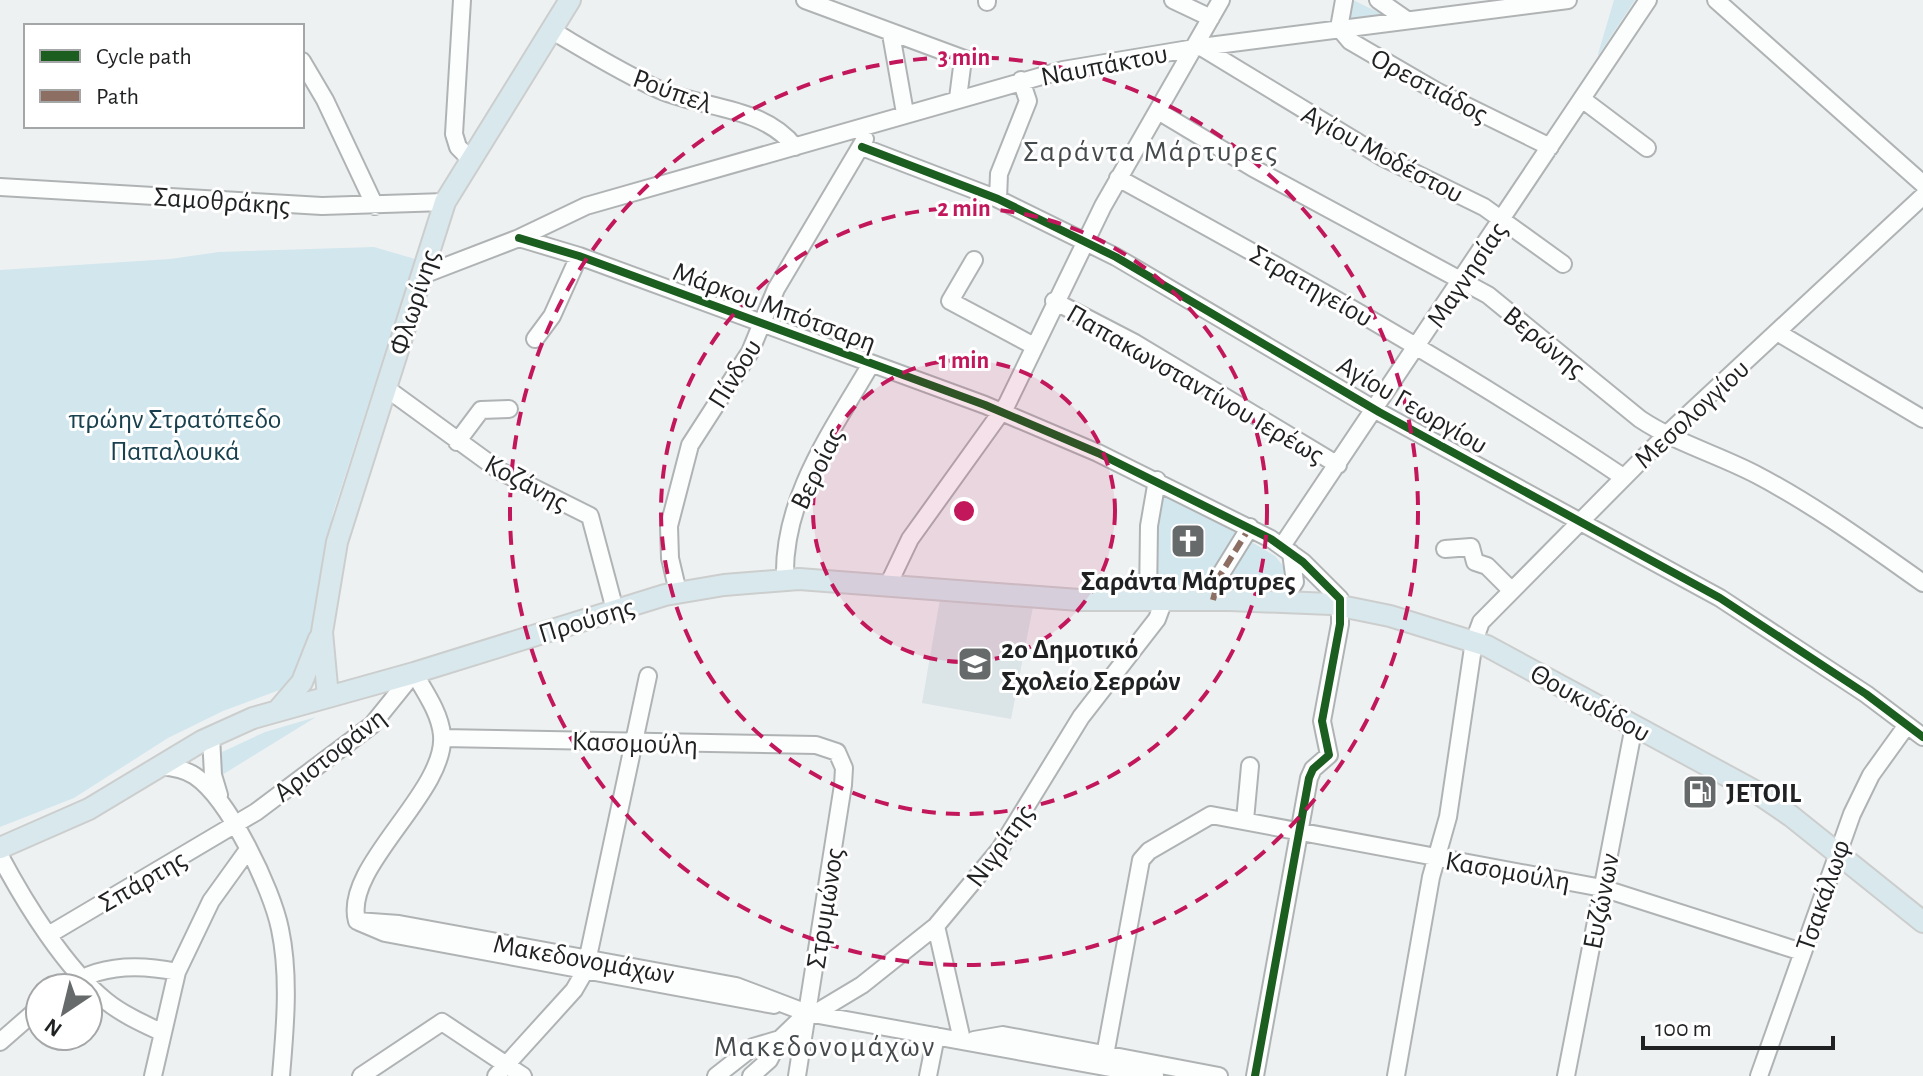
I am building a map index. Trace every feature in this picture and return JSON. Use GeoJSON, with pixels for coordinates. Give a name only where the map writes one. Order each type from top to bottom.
{"type":"FeatureCollection","features":[{"type":"Feature","properties":{"kind":"main road","name":"Φλωρίνης"},"geometry":{"type":"LineString","coordinates":[[274,711],[290,700],[299,687],[322,632],[340,528],[445,202],[570,0]]}},
{"type":"Feature","properties":{"kind":"main road","name":"Προύσης"},"geometry":{"type":"LineString","coordinates":[[0,848],[89,809],[211,736],[274,711],[414,673],[678,592],[785,580],[889,583],[1079,600],[1213,600]]}},
{"type":"Feature","properties":{"kind":"main road","name":"Θουκυδίδου"},"geometry":{"type":"LineString","coordinates":[[1213,600],[1342,606],[1417,623],[1474,641],[1753,790],[1837,852],[1923,922]]}},
{"type":"Feature","properties":{"kind":"main road","name":"Φλωρίνης"},"geometry":{"type":"LineString","coordinates":[[322,632],[328,697]]}},
{"type":"Feature","properties":{"kind":"street"},"geometry":{"type":"LineString","coordinates":[[462,0],[454,134],[461,152],[470,159]]}},
{"type":"Feature","properties":{"kind":"street"},"geometry":{"type":"LineString","coordinates":[[1173,0],[1211,18]]}},
{"type":"Feature","properties":{"kind":"street"},"geometry":{"type":"LineString","coordinates":[[889,583],[910,539],[1002,412],[1085,240],[1118,178],[1198,48],[1221,0]]}},
{"type":"Feature","properties":{"kind":"street"},"geometry":{"type":"LineString","coordinates":[[1339,28],[1344,0]]}},
{"type":"Feature","properties":{"kind":"street","name":"Ορεστιάδος"},"geometry":{"type":"LineString","coordinates":[[1378,0],[1401,10]]}},
{"type":"Feature","properties":{"kind":"street","name":"Ναυπάκτου"},"geometry":{"type":"LineString","coordinates":[[519,238],[586,206],[1021,80],[1074,68],[1339,28],[1401,10],[1568,0]]}},
{"type":"Feature","properties":{"kind":"street","name":"Μαγνησίας"},"geometry":{"type":"LineString","coordinates":[[1287,549],[1338,465],[1648,0]]}},
{"type":"Feature","properties":{"kind":"street"},"geometry":{"type":"LineString","coordinates":[[1716,0],[1923,184]]}},
{"type":"Feature","properties":{"kind":"street"},"geometry":{"type":"LineString","coordinates":[[812,1],[891,34],[965,59],[958,98]]}},
{"type":"Feature","properties":{"kind":"street","name":"Ορεστιάδος"},"geometry":{"type":"LineString","coordinates":[[1339,28],[1350,41],[1406,75],[1550,147]]}},
{"type":"Feature","properties":{"kind":"street","name":"Ρούπελ"},"geometry":{"type":"LineString","coordinates":[[551,30],[658,89],[705,106],[742,111],[788,139],[795,147]]}},
{"type":"Feature","properties":{"kind":"street"},"geometry":{"type":"LineString","coordinates":[[891,34],[905,113]]}},
{"type":"Feature","properties":{"kind":"street","name":"Αγίου Μοδέστου"},"geometry":{"type":"LineString","coordinates":[[1198,48],[1382,157],[1503,219],[1563,264]]}},
{"type":"Feature","properties":{"kind":"street"},"geometry":{"type":"LineString","coordinates":[[304,64],[325,100],[375,206]]}},
{"type":"Feature","properties":{"kind":"street"},"geometry":{"type":"LineString","coordinates":[[998,199],[999,174],[1028,101],[1021,80]]}},
{"type":"Feature","properties":{"kind":"street"},"geometry":{"type":"LineString","coordinates":[[1582,99],[1647,148]]}},
{"type":"Feature","properties":{"kind":"street","name":"Βερώνης"},"geometry":{"type":"LineString","coordinates":[[1158,111],[1253,168],[1488,295],[1640,419],[1666,435],[1707,450],[1779,487],[1923,583]]}},
{"type":"Feature","properties":{"kind":"street","name":"Πίνδου"},"geometry":{"type":"LineString","coordinates":[[678,592],[668,535],[683,465],[693,438],[744,362],[776,289],[862,147],[865,126]]}},
{"type":"Feature","properties":{"kind":"street","name":"Αγίου Γεωργίου"},"geometry":{"type":"LineString","coordinates":[[862,147],[998,199],[1085,240],[1375,409],[1720,598],[1923,737]]}},
{"type":"Feature","properties":{"kind":"street","name":"Στρατηγείου"},"geometry":{"type":"LineString","coordinates":[[1118,178],[1314,285],[1418,346],[1623,477]]}},
{"type":"Feature","properties":{"kind":"street","name":"Σαμοθράκης"},"geometry":{"type":"LineString","coordinates":[[0,187],[295,205],[375,206],[445,202]]}},
{"type":"Feature","properties":{"kind":"street","name":"Μεσολογγίου"},"geometry":{"type":"LineString","coordinates":[[1474,641],[1481,622],[1623,477],[1923,196]]}},
{"type":"Feature","properties":{"kind":"street"},"geometry":{"type":"LineString","coordinates":[[423,275],[519,238]]}},
{"type":"Feature","properties":{"kind":"street","name":"Μάρκου Μπότσαρη"},"geometry":{"type":"LineString","coordinates":[[519,238],[579,256],[1002,412],[1157,480],[1287,549],[1338,596],[1342,606]]}},
{"type":"Feature","properties":{"kind":"street"},"geometry":{"type":"LineString","coordinates":[[535,339],[552,316],[579,256]]}},
{"type":"Feature","properties":{"kind":"street"},"geometry":{"type":"LineString","coordinates":[[974,260],[950,301],[1034,346]]}},
{"type":"Feature","properties":{"kind":"street","name":"Παπακωνσταντίνου Ιερέως"},"geometry":{"type":"LineString","coordinates":[[1054,301],[1135,343],[1338,465]]}},
{"type":"Feature","properties":{"kind":"street"},"geometry":{"type":"LineString","coordinates":[[1777,332],[1923,419]]}},
{"type":"Feature","properties":{"kind":"street","name":"Βεροίας"},"geometry":{"type":"LineString","coordinates":[[785,580],[786,542],[802,490],[871,364]]}},
{"type":"Feature","properties":{"kind":"street","name":"Κοζάνης"},"geometry":{"type":"LineString","coordinates":[[386,388],[457,442],[524,485],[592,518],[615,610]]}},
{"type":"Feature","properties":{"kind":"street"},"geometry":{"type":"LineString","coordinates":[[457,442],[481,410],[509,409]]}},
{"type":"Feature","properties":{"kind":"street"},"geometry":{"type":"LineString","coordinates":[[1156,600],[1149,526],[1157,480]]}},
{"type":"Feature","properties":{"kind":"street"},"geometry":{"type":"LineString","coordinates":[[1213,600],[1219,577],[1250,527]]}},
{"type":"Feature","properties":{"kind":"street"},"geometry":{"type":"LineString","coordinates":[[1445,549],[1471,547],[1475,562],[1487,566],[1511,590]]}},
{"type":"Feature","properties":{"kind":"street"},"geometry":{"type":"LineString","coordinates":[[1282,602],[1295,582],[1287,549]]}},
{"type":"Feature","properties":{"kind":"street","name":"Νιγρίτης"},"geometry":{"type":"LineString","coordinates":[[751,1076],[769,1060],[780,1039],[810,1013],[878,974],[936,926],[1011,833],[1081,717],[1157,619],[1156,600]]}},
{"type":"Feature","properties":{"kind":"street"},"geometry":{"type":"LineString","coordinates":[[1255,1076],[1311,772],[1329,755],[1322,721],[1342,606]]}},
{"type":"Feature","properties":{"kind":"street"},"geometry":{"type":"LineString","coordinates":[[1396,1076],[1437,857],[1448,817],[1474,641]]}},
{"type":"Feature","properties":{"kind":"street"},"geometry":{"type":"LineString","coordinates":[[414,673],[434,710],[442,738],[432,771],[361,886],[355,903],[357,921],[385,933],[587,965],[810,1013],[936,1036],[966,1041],[996,1035],[1104,1060],[1155,1076]]}},
{"type":"Feature","properties":{"kind":"street","name":"Αριστοφάνη"},"geometry":{"type":"LineString","coordinates":[[234,826],[372,725],[414,673]]}},
{"type":"Feature","properties":{"kind":"street"},"geometry":{"type":"LineString","coordinates":[[501,1071],[574,990],[587,965],[648,676]]}},
{"type":"Feature","properties":{"kind":"street","name":"Τσακάλωφ"},"geometry":{"type":"LineString","coordinates":[[1759,1076],[1837,852],[1864,786],[1907,725]]}},
{"type":"Feature","properties":{"kind":"street","name":"Ευζώνων"},"geometry":{"type":"LineString","coordinates":[[1566,1076],[1634,726]]}},
{"type":"Feature","properties":{"kind":"street"},"geometry":{"type":"LineString","coordinates":[[211,736],[213,775],[224,808],[270,898],[280,930],[284,999],[281,1076]]}},
{"type":"Feature","properties":{"kind":"street","name":"Κασομούλη"},"geometry":{"type":"LineString","coordinates":[[442,738],[827,746]]}},
{"type":"Feature","properties":{"kind":"street","name":"Στρυμώνος"},"geometry":{"type":"LineString","coordinates":[[797,1076],[810,1013],[844,777],[839,755],[827,746]]}},
{"type":"Feature","properties":{"kind":"street"},"geometry":{"type":"LineString","coordinates":[[160,766],[193,774],[224,808]]}},
{"type":"Feature","properties":{"kind":"street"},"geometry":{"type":"LineString","coordinates":[[1245,820],[1250,766]]}},
{"type":"Feature","properties":{"kind":"street","name":"Κασομούλη"},"geometry":{"type":"LineString","coordinates":[[1104,1060],[1141,860],[1149,851],[1208,816],[1245,820],[1602,888],[1802,952]]}},
{"type":"Feature","properties":{"kind":"street","name":"Σπάρτης"},"geometry":{"type":"LineString","coordinates":[[50,934],[234,826]]}},
{"type":"Feature","properties":{"kind":"street"},"geometry":{"type":"LineString","coordinates":[[153,1076],[177,972],[211,901],[247,851]]}},
{"type":"Feature","properties":{"kind":"street"},"geometry":{"type":"LineString","coordinates":[[0,856],[78,972]]}},
{"type":"Feature","properties":{"kind":"street"},"geometry":{"type":"LineString","coordinates":[[936,926],[966,1041]]}},
{"type":"Feature","properties":{"kind":"street"},"geometry":{"type":"LineString","coordinates":[[100,972],[110,969],[177,972]]}},
{"type":"Feature","properties":{"kind":"street"},"geometry":{"type":"LineString","coordinates":[[104,999],[161,1032]]}},
{"type":"Feature","properties":{"kind":"street"},"geometry":{"type":"LineString","coordinates":[[0,1042],[24,1021]]}},
{"type":"Feature","properties":{"kind":"street"},"geometry":{"type":"LineString","coordinates":[[361,1076],[442,1022],[501,1071],[523,1076]]}},
{"type":"Feature","properties":{"kind":"street"},"geometry":{"type":"LineString","coordinates":[[928,1076],[936,1036]]}},
{"type":"Feature","properties":{"kind":"street","name":"Νιγρίτης"},"geometry":{"type":"LineString","coordinates":[[716,1076],[753,1047],[780,1039]]}},
{"type":"Feature","properties":{"kind":"street"},"geometry":{"type":"LineString","coordinates":[[1104,1060],[1212,1075]]}},
{"type":"Feature","properties":{"kind":"shaded area","name":"2ο Δημοτικό Σχολείο Σερρών"},"geometry":{"type":"Polygon","coordinates":[[[940,599],[1033,607],[1011,719],[922,703],[940,599]]]}},
{"type":"Feature","properties":{"kind":"green space"},"geometry":{"type":"Polygon","coordinates":[[[1353,0],[1384,15],[1349,22],[1353,0]]]}},
{"type":"Feature","properties":{"kind":"green space"},"geometry":{"type":"Polygon","coordinates":[[[1614,0],[1635,0],[1598,56],[1598,54],[1614,0]]]}},
{"type":"Feature","properties":{"kind":"green space","name":"πρώην Στρατόπεδο Παπαλουκά"},"geometry":{"type":"Polygon","coordinates":[[[374,247],[415,259],[333,513],[311,632],[297,675],[285,688],[223,711],[168,738],[74,798],[0,827],[0,270],[170,259],[219,252],[374,247]]]}},
{"type":"Feature","properties":{"kind":"green space"},"geometry":{"type":"Polygon","coordinates":[[[1158,491],[1200,511],[1275,556],[1284,567],[1283,581],[1274,588],[1158,587],[1158,491]]]}},
{"type":"Feature","properties":{"kind":"green space"},"geometry":{"type":"Polygon","coordinates":[[[316,717],[222,775],[222,752],[265,732],[316,717]]]}},
{"type":"Feature","properties":{"kind":"marked path"},"geometry":{"type":"LineString","coordinates":[[1213,600],[1219,577],[1250,527]]}},
{"type":"Feature","properties":{"kind":"cycle path"},"geometry":{"type":"LineString","coordinates":[[862,147],[998,199],[1116,257],[1379,412],[1720,598],[1866,694],[1923,737]]}},
{"type":"Feature","properties":{"kind":"cycle path"},"geometry":{"type":"LineString","coordinates":[[519,238],[579,256],[985,405],[1098,453],[1271,539],[1303,562],[1340,599],[1340,624],[1322,721],[1329,755],[1313,769],[1309,778],[1255,1076]]}},
{"type":"Feature","properties":{"kind":"place","name":"Σαράντα Μάρτυρες"},"geometry":{"type":"Point","coordinates":[1188,541]}},
{"type":"Feature","properties":{"kind":"place","name":"2ο Δημοτικό Σχολείο Σερρών"},"geometry":{"type":"Point","coordinates":[975,664]}},
{"type":"Feature","properties":{"kind":"place","name":"JETOIL"},"geometry":{"type":"Point","coordinates":[1700,792]}},
{"type":"Feature","properties":{"kind":"district","name":"Σαράντα Μάρτυρες"},"geometry":{"type":"Point","coordinates":[1151,151]}},
{"type":"Feature","properties":{"kind":"district","name":"Μακεδονομάχων"},"geometry":{"type":"Point","coordinates":[825,1046]}}]}
